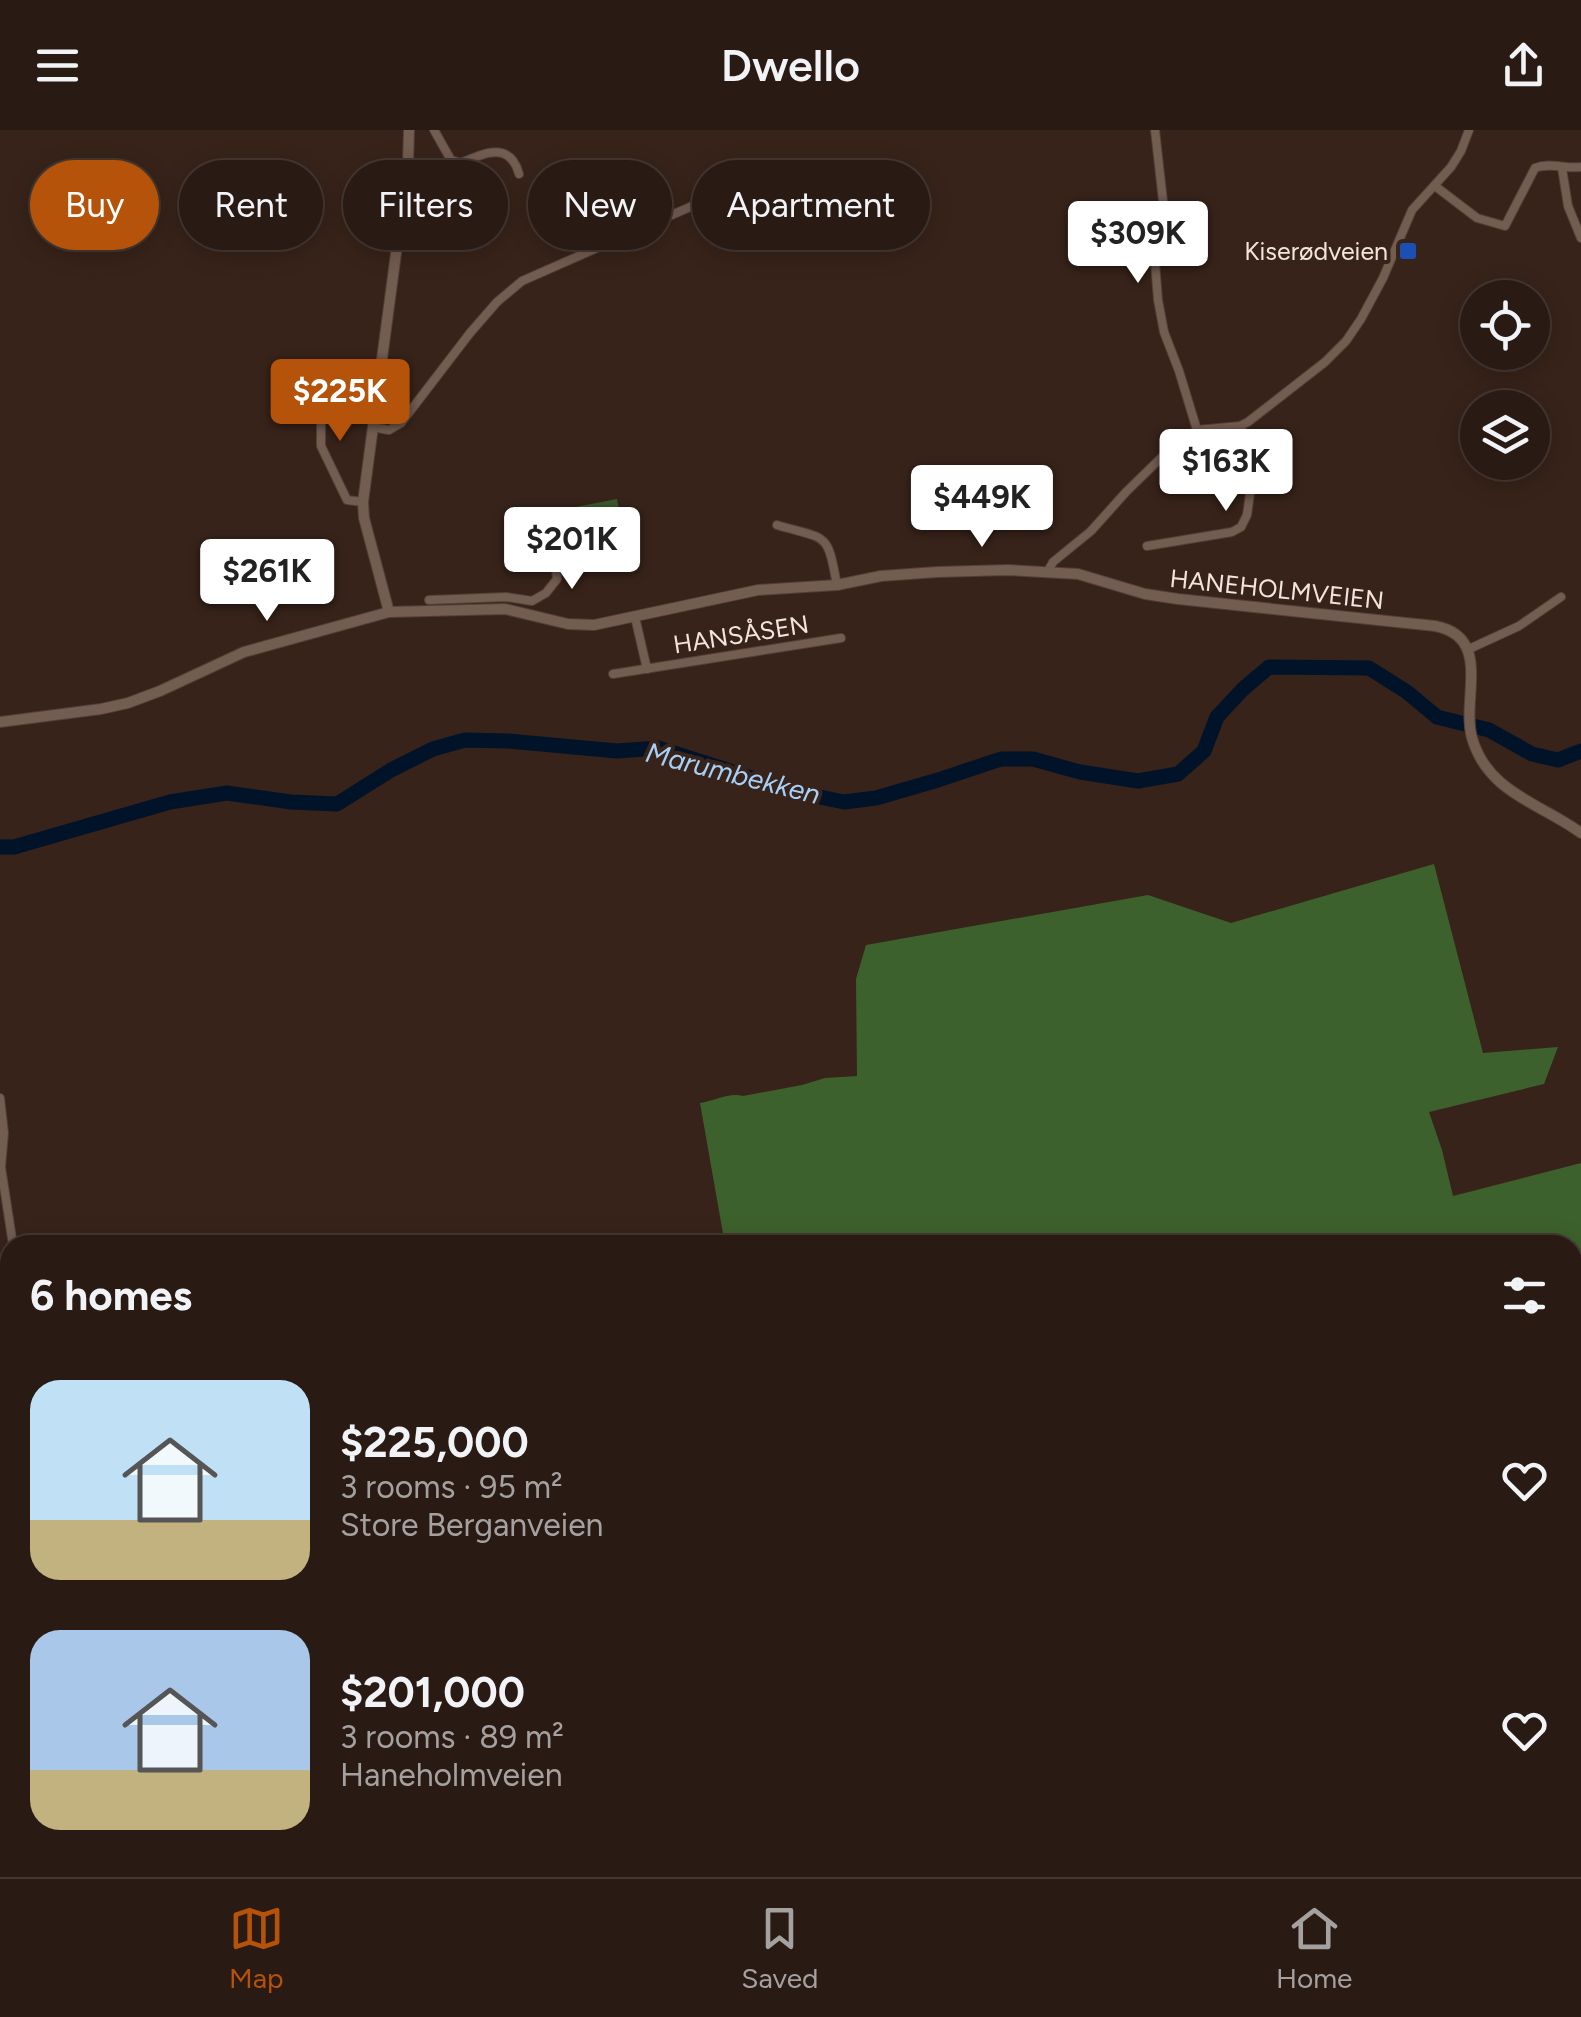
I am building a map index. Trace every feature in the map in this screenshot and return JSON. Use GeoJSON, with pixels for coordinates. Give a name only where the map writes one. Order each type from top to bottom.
{"type":"FeatureCollection","features":[{"type":"Feature","properties":{"kind":"main road"},"geometry":{"type":"LineString","coordinates":[[388,612],[363,502],[408,163],[409,130]]}},
{"type":"Feature","properties":{"kind":"main road","name":"HANEHOLMVEIEN"},"geometry":{"type":"LineString","coordinates":[[0,722],[128,704],[244,652],[388,612],[440,605],[489,609],[523,606],[585,626],[758,590],[838,585],[892,574],[998,570],[1090,576],[1166,598],[1441,627],[1458,634],[1469,649]]}},
{"type":"Feature","properties":{"kind":"main road"},"geometry":{"type":"LineString","coordinates":[[1469,649],[1470,724],[1480,758],[1499,783],[1581,833]]}},
{"type":"Feature","properties":{"kind":"street"},"geometry":{"type":"LineString","coordinates":[[434,130],[449,158],[458,163],[482,154],[505,153],[515,160],[518,174]]}},
{"type":"Feature","properties":{"kind":"street"},"geometry":{"type":"LineString","coordinates":[[1155,130],[1163,201],[1154,250],[1158,300],[1164,332],[1180,371],[1196,430]]}},
{"type":"Feature","properties":{"kind":"street"},"geometry":{"type":"LineString","coordinates":[[1048,571],[1164,454],[1196,430],[1240,426],[1277,401],[1346,341],[1383,278],[1412,210],[1461,150],[1469,130]]}},
{"type":"Feature","properties":{"kind":"street"},"geometry":{"type":"LineString","coordinates":[[1435,186],[1477,218],[1506,226],[1534,170],[1545,165],[1581,167]]}},
{"type":"Feature","properties":{"kind":"street"},"geometry":{"type":"LineString","coordinates":[[1562,168],[1568,206],[1581,238]]}},
{"type":"Feature","properties":{"kind":"street"},"geometry":{"type":"LineString","coordinates":[[372,428],[388,430],[401,423],[470,332],[522,281],[692,208]]}},
{"type":"Feature","properties":{"kind":"street"},"geometry":{"type":"LineString","coordinates":[[322,395],[323,455],[347,500],[363,502]]}},
{"type":"Feature","properties":{"kind":"street"},"geometry":{"type":"LineString","coordinates":[[1147,546],[1232,532],[1241,527],[1248,515],[1252,472],[1250,449],[1240,426]]}},
{"type":"Feature","properties":{"kind":"street"},"geometry":{"type":"LineString","coordinates":[[778,525],[826,542],[838,585]]}},
{"type":"Feature","properties":{"kind":"street"},"geometry":{"type":"LineString","coordinates":[[523,606],[546,594],[557,580],[552,533]]}},
{"type":"Feature","properties":{"kind":"street"},"geometry":{"type":"LineString","coordinates":[[1469,649],[1520,626],[1561,597]]}},
{"type":"Feature","properties":{"kind":"street","name":"HANEHOLMVEIEN"},"geometry":{"type":"LineString","coordinates":[[428,600],[440,605]]}},
{"type":"Feature","properties":{"kind":"street","name":"HANSÅSEN"},"geometry":{"type":"LineString","coordinates":[[635,617],[647,669]]}},
{"type":"Feature","properties":{"kind":"street","name":"HANSÅSEN"},"geometry":{"type":"LineString","coordinates":[[613,674],[841,638]]}},
{"type":"Feature","properties":{"kind":"street"},"geometry":{"type":"LineString","coordinates":[[0,1098],[4,1133],[1,1167],[11,1235]]}},
{"type":"Feature","properties":{"kind":"green space"},"geometry":{"type":"Polygon","coordinates":[[[617,499],[623,530],[560,541],[555,511],[617,499]]]}},
{"type":"Feature","properties":{"kind":"green space"},"geometry":{"type":"Polygon","coordinates":[[[1434,864],[1483,1053],[1558,1047],[1544,1084],[1429,1112],[1453,1196],[1581,1163],[1581,1235],[723,1235],[700,1103],[825,1078],[857,1076],[856,979],[866,945],[1148,895],[1231,923],[1434,864]]]}},
{"type":"Feature","properties":{"kind":"waterway","name":"Marumbekken"},"geometry":{"type":"LineString","coordinates":[[0,847],[14,847],[170,802],[227,793],[337,804],[391,770],[433,749],[465,740],[617,751],[658,748],[796,792],[844,802],[876,798],[1001,759],[1033,759],[1080,772],[1138,781],[1178,774],[1204,751],[1217,717],[1269,667],[1369,668],[1437,717],[1489,730],[1532,754],[1558,760],[1581,751]]}},
{"type":"Feature","properties":{"kind":"place","name":"Kiserødveien"},"geometry":{"type":"Point","coordinates":[1408,251]}}]}
